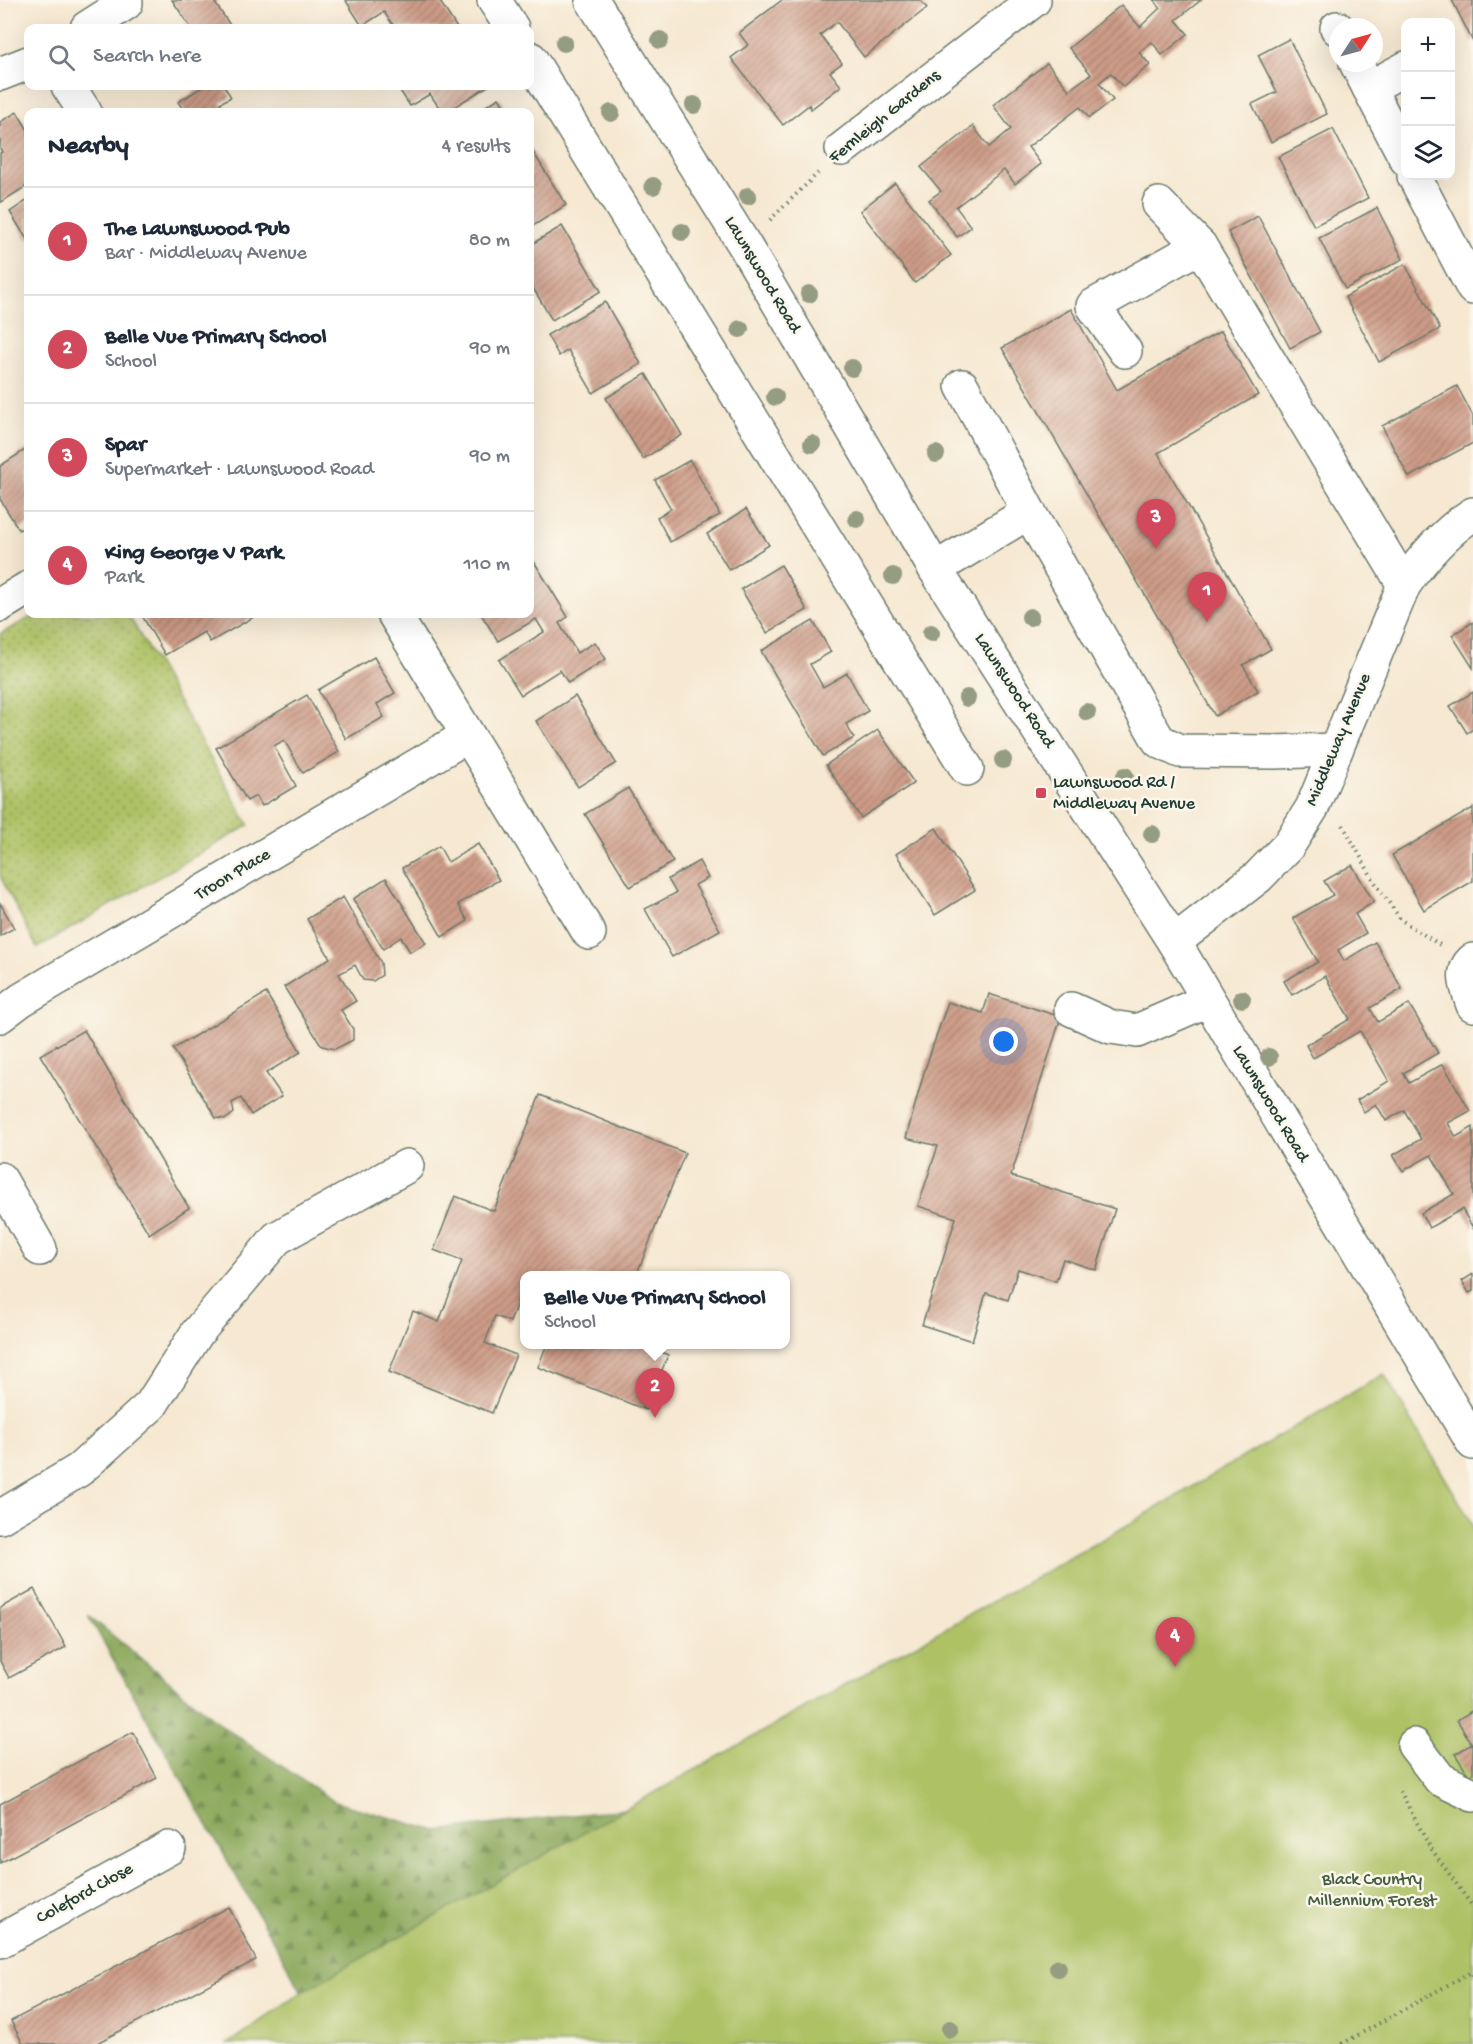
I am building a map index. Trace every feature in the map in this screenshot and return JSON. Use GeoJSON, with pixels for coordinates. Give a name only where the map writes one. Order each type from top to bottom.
{"type":"FeatureCollection","features":[{"type":"Feature","properties":{"kind":"street"},"geometry":{"type":"LineString","coordinates":[[494,0],[509,24]]}},
{"type":"Feature","properties":{"kind":"street","name":"Lawnswood Road"},"geometry":{"type":"LineString","coordinates":[[592,0],[745,246],[935,569],[1174,942],[1473,1443]]}},
{"type":"Feature","properties":{"kind":"street","name":"Fernleigh Gardens"},"geometry":{"type":"LineString","coordinates":[[842,149],[1034,0]]}},
{"type":"Feature","properties":{"kind":"street"},"geometry":{"type":"LineString","coordinates":[[93,24],[126,3]]}},
{"type":"Feature","properties":{"kind":"street"},"geometry":{"type":"LineString","coordinates":[[0,74],[24,65]]}},
{"type":"Feature","properties":{"kind":"street"},"geometry":{"type":"LineString","coordinates":[[534,65],[967,770]]}},
{"type":"Feature","properties":{"kind":"street"},"geometry":{"type":"LineString","coordinates":[[1401,69],[1362,76],[1401,150]]}},
{"type":"Feature","properties":{"kind":"street"},"geometry":{"type":"LineString","coordinates":[[71,90],[82,108]]}},
{"type":"Feature","properties":{"kind":"street"},"geometry":{"type":"LineString","coordinates":[[1416,180],[1473,288]]}},
{"type":"Feature","properties":{"kind":"street"},"geometry":{"type":"LineString","coordinates":[[1160,204],[1200,246],[1404,585]]}},
{"type":"Feature","properties":{"kind":"street"},"geometry":{"type":"LineString","coordinates":[[1125,351],[1093,306],[1200,246]]}},
{"type":"Feature","properties":{"kind":"street"},"geometry":{"type":"LineString","coordinates":[[962,386],[1029,512],[1159,741],[1180,751],[1336,750]]}},
{"type":"Feature","properties":{"kind":"street"},"geometry":{"type":"LineString","coordinates":[[935,569],[1029,512]]}},
{"type":"Feature","properties":{"kind":"street","name":"Middleway Avenue"},"geometry":{"type":"LineString","coordinates":[[1174,942],[1258,877],[1288,846],[1312,808],[1404,585],[1434,547],[1456,525],[1473,514]]}},
{"type":"Feature","properties":{"kind":"street"},"geometry":{"type":"LineString","coordinates":[[0,605],[24,590]]}},
{"type":"Feature","properties":{"kind":"street"},"geometry":{"type":"LineString","coordinates":[[396,618],[589,933]]}},
{"type":"Feature","properties":{"kind":"street","name":"Troon Place"},"geometry":{"type":"LineString","coordinates":[[0,1016],[21,1000],[467,736]]}},
{"type":"Feature","properties":{"kind":"street"},"geometry":{"type":"LineString","coordinates":[[1471,962],[1464,978],[1473,1005]]}},
{"type":"Feature","properties":{"kind":"street"},"geometry":{"type":"LineString","coordinates":[[1071,1009],[1111,1027],[1137,1030],[1208,1000]]}},
{"type":"Feature","properties":{"kind":"street"},"geometry":{"type":"LineString","coordinates":[[0,1517],[80,1470],[151,1405],[197,1333],[277,1238],[407,1166]]}},
{"type":"Feature","properties":{"kind":"street"},"geometry":{"type":"LineString","coordinates":[[0,1179],[40,1249]]}},
{"type":"Feature","properties":{"kind":"street"},"geometry":{"type":"LineString","coordinates":[[1414,1745],[1440,1779],[1473,1795]]}},
{"type":"Feature","properties":{"kind":"street","name":"Coleford Close"},"geometry":{"type":"LineString","coordinates":[[0,1941],[169,1848]]}},
{"type":"Feature","properties":{"kind":"path","name":"Fernleigh Gardens"},"geometry":{"type":"LineString","coordinates":[[745,246],[842,149]]}},
{"type":"Feature","properties":{"kind":"path"},"geometry":{"type":"LineString","coordinates":[[1321,786],[1374,881],[1401,920],[1471,962]]}},
{"type":"Feature","properties":{"kind":"path"},"geometry":{"type":"LineString","coordinates":[[1397,1785],[1430,1847],[1473,1907]]}},
{"type":"Feature","properties":{"kind":"path"},"geometry":{"type":"LineString","coordinates":[[1342,2044],[1471,1972],[1473,1975]]}},
{"type":"Feature","properties":{"kind":"green space"},"geometry":{"type":"Polygon","coordinates":[[[30,618],[130,618],[249,825],[37,948],[0,876],[0,634],[30,618]]]}},
{"type":"Feature","properties":{"kind":"green space","name":"Black Country Millennium Forest"},"geometry":{"type":"Polygon","coordinates":[[[1384,1374],[1473,1525],[1473,2044],[227,2044],[302,1992],[1126,1526],[1384,1374]]]}},
{"type":"Feature","properties":{"kind":"green space"},"geometry":{"type":"Polygon","coordinates":[[[88,1615],[225,1728],[335,1802],[437,1831],[626,1809],[302,1992],[88,1615]]]}},
{"type":"Feature","properties":{"kind":"building"},"geometry":{"type":"Polygon","coordinates":[[[172,0],[220,0],[215,3],[229,24],[188,24],[172,0]]]}},
{"type":"Feature","properties":{"kind":"building"},"geometry":{"type":"Polygon","coordinates":[[[439,0],[454,24],[392,24],[384,12],[365,24],[361,24],[346,1],[439,0]]]}},
{"type":"Feature","properties":{"kind":"building"},"geometry":{"type":"Polygon","coordinates":[[[782,0],[920,0],[927,8],[864,57],[837,22],[820,35],[842,63],[830,72],[841,86],[811,109],[809,105],[783,125],[731,58],[748,45],[739,33],[782,0]]]}},
{"type":"Feature","properties":{"kind":"building"},"geometry":{"type":"Polygon","coordinates":[[[1154,0],[1201,0],[1176,20],[1188,34],[1162,55],[1152,42],[1139,52],[1150,65],[1123,87],[1111,73],[1099,83],[1113,100],[1089,118],[1080,107],[1028,147],[1041,164],[1015,184],[1004,170],[956,207],[971,227],[957,237],[929,200],[941,191],[921,167],[973,126],[989,147],[1011,129],[993,105],[1047,63],[1069,90],[1091,74],[1069,48],[1121,5],[1140,27],[1160,8],[1154,0]]]}},
{"type":"Feature","properties":{"kind":"building"},"geometry":{"type":"Polygon","coordinates":[[[1452,0],[1473,0],[1473,42],[1452,0]]]}},
{"type":"Feature","properties":{"kind":"building"},"geometry":{"type":"Polygon","coordinates":[[[1289,39],[1327,114],[1271,142],[1252,104],[1277,92],[1258,55],[1289,39]]]}},
{"type":"Feature","properties":{"kind":"building"},"geometry":{"type":"Polygon","coordinates":[[[198,90],[227,90],[231,97],[220,103],[223,108],[182,108],[178,102],[198,90]]]}},
{"type":"Feature","properties":{"kind":"building"},"geometry":{"type":"Polygon","coordinates":[[[400,90],[482,90],[452,108],[439,108],[430,94],[410,106],[400,90]]]}},
{"type":"Feature","properties":{"kind":"building"},"geometry":{"type":"Polygon","coordinates":[[[499,98],[505,108],[483,108],[499,98]]]}},
{"type":"Feature","properties":{"kind":"building"},"geometry":{"type":"Polygon","coordinates":[[[17,112],[24,123],[24,188],[0,203],[0,153],[2,152],[0,122],[17,112]]]}},
{"type":"Feature","properties":{"kind":"building"},"geometry":{"type":"Polygon","coordinates":[[[1333,129],[1368,198],[1314,226],[1278,157],[1333,129]]]}},
{"type":"Feature","properties":{"kind":"building"},"geometry":{"type":"Polygon","coordinates":[[[534,153],[566,205],[534,225],[534,153]]]}},
{"type":"Feature","properties":{"kind":"building"},"geometry":{"type":"Polygon","coordinates":[[[895,183],[951,255],[915,283],[860,211],[895,183]]]}},
{"type":"Feature","properties":{"kind":"building"},"geometry":{"type":"Polygon","coordinates":[[[24,203],[24,235],[10,212],[24,203]]]}},
{"type":"Feature","properties":{"kind":"building"},"geometry":{"type":"Polygon","coordinates":[[[1377,208],[1403,259],[1345,289],[1319,238],[1377,208]]]}},
{"type":"Feature","properties":{"kind":"building"},"geometry":{"type":"Polygon","coordinates":[[[1258,216],[1320,332],[1290,348],[1228,232],[1258,216]]]}},
{"type":"Feature","properties":{"kind":"building"},"geometry":{"type":"Polygon","coordinates":[[[562,226],[601,291],[552,320],[534,290],[534,243],[562,226]]]}},
{"type":"Feature","properties":{"kind":"building"},"geometry":{"type":"Polygon","coordinates":[[[1405,264],[1440,329],[1379,362],[1345,297],[1405,264]]]}},
{"type":"Feature","properties":{"kind":"building"},"geometry":{"type":"Polygon","coordinates":[[[605,302],[641,364],[593,393],[568,350],[559,356],[547,335],[605,302]]]}},
{"type":"Feature","properties":{"kind":"building"},"geometry":{"type":"Polygon","coordinates":[[[1071,309],[1117,390],[1221,331],[1258,395],[1158,453],[1271,649],[1243,665],[1258,691],[1215,716],[1002,348],[1071,309]]]}},
{"type":"Feature","properties":{"kind":"building"},"geometry":{"type":"Polygon","coordinates":[[[646,374],[682,435],[643,459],[606,398],[646,374]]]}},
{"type":"Feature","properties":{"kind":"building"},"geometry":{"type":"Polygon","coordinates":[[[1457,386],[1473,416],[1473,443],[1409,477],[1382,426],[1457,386]]]}},
{"type":"Feature","properties":{"kind":"building"},"geometry":{"type":"Polygon","coordinates":[[[24,451],[24,527],[19,530],[0,499],[0,466],[24,451]]]}},
{"type":"Feature","properties":{"kind":"building"},"geometry":{"type":"Polygon","coordinates":[[[690,460],[720,515],[670,542],[657,517],[671,509],[655,480],[690,460]]]}},
{"type":"Feature","properties":{"kind":"building"},"geometry":{"type":"Polygon","coordinates":[[[746,509],[769,545],[729,570],[707,534],[746,509]]]}},
{"type":"Feature","properties":{"kind":"building"},"geometry":{"type":"Polygon","coordinates":[[[534,562],[568,617],[559,623],[577,653],[595,642],[606,659],[568,683],[560,670],[521,695],[499,660],[544,632],[536,619],[498,641],[484,618],[534,618],[534,562]]]}},
{"type":"Feature","properties":{"kind":"building"},"geometry":{"type":"Polygon","coordinates":[[[781,565],[807,610],[767,633],[741,589],[781,565]]]}},
{"type":"Feature","properties":{"kind":"building"},"geometry":{"type":"Polygon","coordinates":[[[143,618],[252,618],[210,642],[204,632],[165,655],[143,618]]]}},
{"type":"Feature","properties":{"kind":"building"},"geometry":{"type":"Polygon","coordinates":[[[813,621],[831,652],[810,664],[823,687],[847,673],[868,711],[846,724],[854,738],[823,756],[761,651],[813,621]]]}},
{"type":"Feature","properties":{"kind":"building"},"geometry":{"type":"Polygon","coordinates":[[[1473,622],[1473,668],[1452,635],[1473,622]]]}},
{"type":"Feature","properties":{"kind":"building"},"geometry":{"type":"Polygon","coordinates":[[[374,657],[395,693],[377,704],[384,717],[346,739],[318,690],[374,657]]]}},
{"type":"Feature","properties":{"kind":"building"},"geometry":{"type":"Polygon","coordinates":[[[1473,692],[1473,729],[1467,733],[1450,706],[1473,692]]]}},
{"type":"Feature","properties":{"kind":"building"},"geometry":{"type":"Polygon","coordinates":[[[307,695],[339,752],[303,773],[284,740],[274,746],[296,786],[262,806],[256,796],[247,801],[216,748],[307,695]]]}},
{"type":"Feature","properties":{"kind":"building"},"geometry":{"type":"Polygon","coordinates":[[[575,696],[616,763],[578,787],[536,721],[575,696]]]}},
{"type":"Feature","properties":{"kind":"building"},"geometry":{"type":"Polygon","coordinates":[[[878,730],[914,783],[861,818],[826,765],[878,730]]]}},
{"type":"Feature","properties":{"kind":"building"},"geometry":{"type":"Polygon","coordinates":[[[628,788],[673,862],[630,887],[585,814],[628,788]]]}},
{"type":"Feature","properties":{"kind":"building"},"geometry":{"type":"Polygon","coordinates":[[[1473,808],[1473,881],[1424,910],[1392,855],[1473,808]]]}},
{"type":"Feature","properties":{"kind":"building"},"geometry":{"type":"Polygon","coordinates":[[[936,828],[975,890],[935,915],[896,854],[936,828]]]}},
{"type":"Feature","properties":{"kind":"building"},"geometry":{"type":"Polygon","coordinates":[[[478,844],[499,880],[458,904],[468,921],[442,937],[402,868],[439,846],[448,862],[478,844]]]}},
{"type":"Feature","properties":{"kind":"building"},"geometry":{"type":"Polygon","coordinates":[[[699,861],[708,878],[695,885],[720,930],[672,957],[645,909],[676,893],[668,879],[699,861]]]}},
{"type":"Feature","properties":{"kind":"building"},"geometry":{"type":"Polygon","coordinates":[[[1352,865],[1374,902],[1355,914],[1366,933],[1338,950],[1344,961],[1375,942],[1402,989],[1370,1008],[1378,1022],[1409,1004],[1438,1053],[1403,1073],[1409,1083],[1443,1064],[1470,1111],[1448,1123],[1456,1137],[1473,1127],[1473,1228],[1462,1209],[1429,1228],[1421,1213],[1454,1194],[1431,1155],[1403,1171],[1393,1155],[1421,1139],[1404,1110],[1386,1121],[1376,1104],[1364,1112],[1357,1100],[1389,1081],[1360,1031],[1313,1058],[1306,1045],[1350,1019],[1325,976],[1292,995],[1284,981],[1318,962],[1293,918],[1333,895],[1324,881],[1352,865]]]}},
{"type":"Feature","properties":{"kind":"building"},"geometry":{"type":"Polygon","coordinates":[[[386,878],[426,943],[410,952],[401,937],[383,949],[353,899],[386,878]]]}},
{"type":"Feature","properties":{"kind":"building"},"geometry":{"type":"Polygon","coordinates":[[[343,897],[381,963],[382,975],[373,981],[363,980],[355,965],[339,974],[356,1001],[341,1010],[353,1029],[353,1040],[335,1049],[322,1046],[284,987],[330,958],[307,919],[343,897]]]}},
{"type":"Feature","properties":{"kind":"building"},"geometry":{"type":"Polygon","coordinates":[[[0,903],[14,928],[0,936],[0,903]]]}},
{"type":"Feature","properties":{"kind":"building"},"geometry":{"type":"Polygon","coordinates":[[[266,993],[301,1052],[266,1073],[282,1096],[251,1115],[241,1098],[232,1103],[234,1113],[226,1119],[216,1118],[173,1049],[266,993]]]}},
{"type":"Feature","properties":{"kind":"building"},"geometry":{"type":"Polygon","coordinates":[[[989,994],[1061,1017],[1011,1176],[1115,1209],[1096,1270],[1063,1259],[1056,1281],[1018,1269],[1008,1300],[986,1293],[972,1341],[922,1325],[956,1218],[918,1206],[938,1146],[906,1138],[925,1069],[948,1002],[983,1013],[989,994]]]}},
{"type":"Feature","properties":{"kind":"building"},"geometry":{"type":"Polygon","coordinates":[[[84,1030],[189,1208],[149,1234],[40,1055],[84,1030]]]}},
{"type":"Feature","properties":{"kind":"building"},"geometry":{"type":"Polygon","coordinates":[[[540,1095],[685,1153],[638,1271],[520,1271],[520,1301],[518,1300],[510,1322],[495,1316],[485,1343],[516,1355],[492,1413],[389,1372],[413,1311],[439,1322],[462,1261],[434,1250],[455,1196],[494,1211],[540,1095]]]}},
{"type":"Feature","properties":{"kind":"building"},"geometry":{"type":"Polygon","coordinates":[[[1473,1274],[1473,1291],[1469,1293],[1462,1281],[1473,1274]]]}},
{"type":"Feature","properties":{"kind":"building"},"geometry":{"type":"Polygon","coordinates":[[[545,1349],[654,1349],[668,1355],[646,1410],[538,1367],[545,1349]]]}},
{"type":"Feature","properties":{"kind":"building"},"geometry":{"type":"Polygon","coordinates":[[[34,1589],[66,1647],[9,1678],[0,1661],[0,1608],[34,1589]]]}},
{"type":"Feature","properties":{"kind":"building"},"geometry":{"type":"Polygon","coordinates":[[[1473,1710],[1473,1773],[1469,1776],[1455,1754],[1472,1744],[1457,1720],[1473,1710]]]}},
{"type":"Feature","properties":{"kind":"building"},"geometry":{"type":"Polygon","coordinates":[[[133,1732],[157,1778],[0,1863],[0,1804],[133,1732]]]}},
{"type":"Feature","properties":{"kind":"building"},"geometry":{"type":"Polygon","coordinates":[[[229,1907],[256,1960],[95,2044],[23,2044],[11,2021],[229,1907]]]}},
{"type":"Feature","properties":{"kind":"place","name":"Spar"},"geometry":{"type":"Point","coordinates":[1156,549]}},
{"type":"Feature","properties":{"kind":"place","name":"The Lawnswood Pub"},"geometry":{"type":"Point","coordinates":[1207,622]}},
{"type":"Feature","properties":{"kind":"place","name":"Lawnswood Rd / Middleway Avenue"},"geometry":{"type":"Point","coordinates":[1041,793]}},
{"type":"Feature","properties":{"kind":"place","name":"Belle Vue Primary School"},"geometry":{"type":"Point","coordinates":[655,1418]}},
{"type":"Feature","properties":{"kind":"place","name":"King George V Park"},"geometry":{"type":"Point","coordinates":[1175,1667]}}]}
